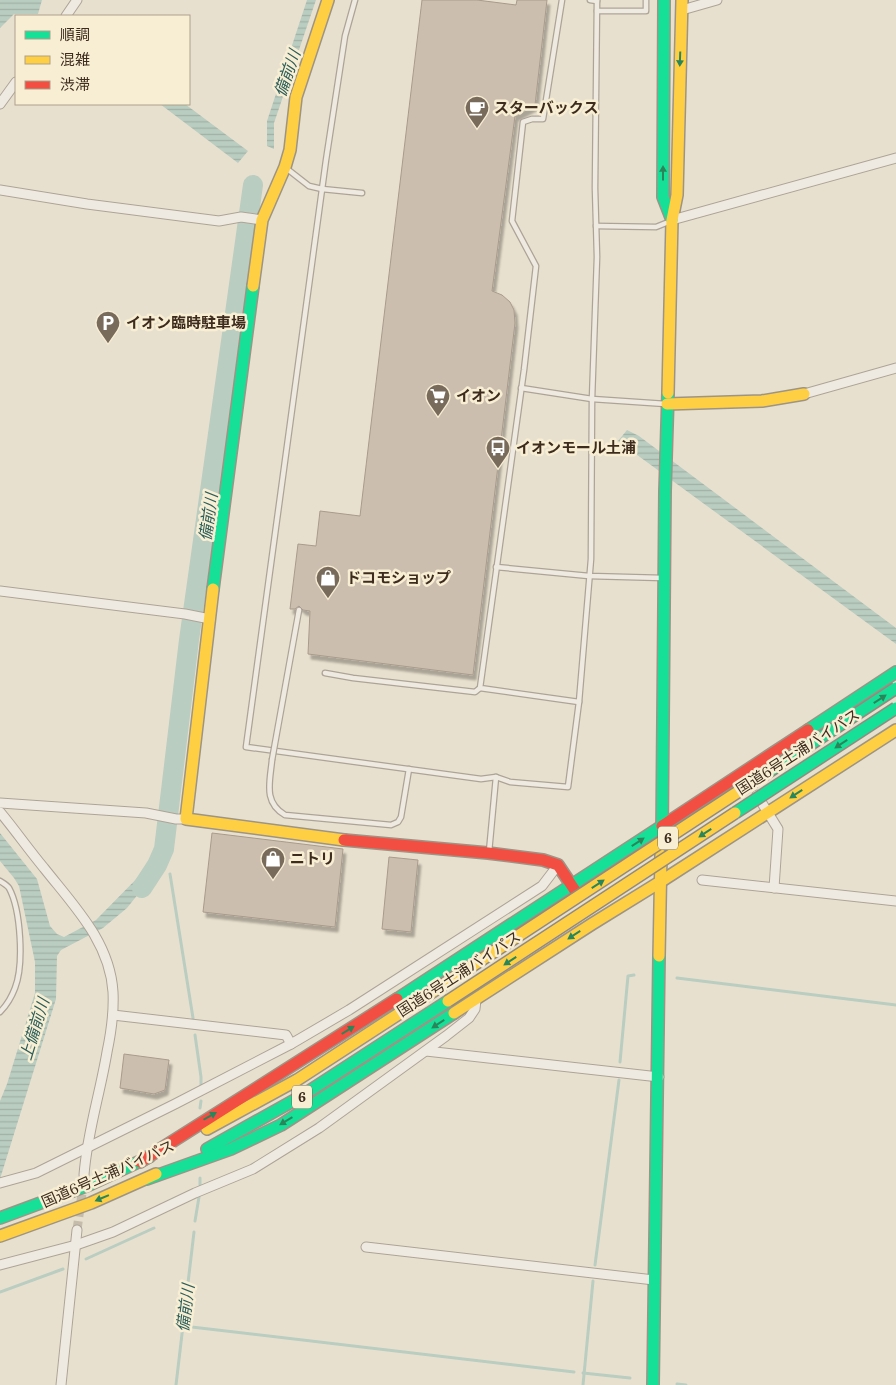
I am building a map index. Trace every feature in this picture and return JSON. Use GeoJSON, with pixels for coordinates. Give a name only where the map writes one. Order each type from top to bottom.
{"type":"FeatureCollection","features":[{"type":"Feature","properties":{"kind":"main road"},"geometry":{"type":"LineString","coordinates":[[328,0],[296,97],[290,150],[285,168],[258,219],[227,476],[205,618],[181,819],[363,843],[488,853],[543,860],[558,865],[572,884],[583,904],[594,913],[605,915]]}},
{"type":"Feature","properties":{"kind":"main road"},"geometry":{"type":"LineString","coordinates":[[664,0],[663,198],[672,220]]}},
{"type":"Feature","properties":{"kind":"main road"},"geometry":{"type":"LineString","coordinates":[[653,1385],[659,1077],[667,404],[672,220],[677,195],[682,5]]}},
{"type":"Feature","properties":{"kind":"main road"},"geometry":{"type":"LineString","coordinates":[[667,404],[762,401],[804,394]]}},
{"type":"Feature","properties":{"kind":"main road"},"geometry":{"type":"LineString","coordinates":[[140,1162],[190,1128],[382,1009],[896,672]]}},
{"type":"Feature","properties":{"kind":"main road","name":"国道6号土浦バイパス"},"geometry":{"type":"LineString","coordinates":[[0,1218],[89,1185],[140,1162],[243,1111],[298,1079],[896,688]]}},
{"type":"Feature","properties":{"kind":"main road","name":"国道6号土浦バイパス"},"geometry":{"type":"LineString","coordinates":[[0,1236],[91,1203],[147,1179],[243,1131],[307,1094],[896,708]]}},
{"type":"Feature","properties":{"kind":"main road"},"geometry":{"type":"LineString","coordinates":[[147,1179],[221,1154],[244,1144],[332,1093],[605,915],[660,882],[896,730]]}},
{"type":"Feature","properties":{"kind":"street"},"geometry":{"type":"LineString","coordinates":[[67,15],[78,0]]}},
{"type":"Feature","properties":{"kind":"street"},"geometry":{"type":"LineString","coordinates":[[682,5],[717,0]]}},
{"type":"Feature","properties":{"kind":"street"},"geometry":{"type":"LineString","coordinates":[[0,104],[15,83]]}},
{"type":"Feature","properties":{"kind":"street"},"geometry":{"type":"LineString","coordinates":[[672,220],[896,158]]}},
{"type":"Feature","properties":{"kind":"street"},"geometry":{"type":"LineString","coordinates":[[0,190],[87,204],[219,221],[241,217],[258,219]]}},
{"type":"Feature","properties":{"kind":"street"},"geometry":{"type":"LineString","coordinates":[[804,394],[896,368]]}},
{"type":"Feature","properties":{"kind":"street"},"geometry":{"type":"LineString","coordinates":[[0,591],[205,618]]}},
{"type":"Feature","properties":{"kind":"street"},"geometry":{"type":"LineString","coordinates":[[743,773],[778,829],[774,888]]}},
{"type":"Feature","properties":{"kind":"street"},"geometry":{"type":"LineString","coordinates":[[0,803],[146,813],[181,819]]}},
{"type":"Feature","properties":{"kind":"street"},"geometry":{"type":"LineString","coordinates":[[0,812],[88,921],[109,968],[113,991],[113,1015],[107,1053],[86,1148],[84,1175]]}},
{"type":"Feature","properties":{"kind":"street"},"geometry":{"type":"LineString","coordinates":[[0,1183],[36,1173],[291,1044],[349,1010],[542,886],[558,865]]}},
{"type":"Feature","properties":{"kind":"street"},"geometry":{"type":"LineString","coordinates":[[702,880],[896,901]]}},
{"type":"Feature","properties":{"kind":"street"},"geometry":{"type":"LineString","coordinates":[[0,1265],[76,1245],[113,1232],[195,1193],[253,1169],[319,1128],[426,1051],[469,1018],[475,1009],[476,1000]]}},
{"type":"Feature","properties":{"kind":"street"},"geometry":{"type":"LineString","coordinates":[[113,1015],[286,1035],[291,1044]]}},
{"type":"Feature","properties":{"kind":"street"},"geometry":{"type":"LineString","coordinates":[[426,1051],[659,1077]]}},
{"type":"Feature","properties":{"kind":"street"},"geometry":{"type":"LineString","coordinates":[[61,1385],[76,1230]]}},
{"type":"Feature","properties":{"kind":"street"},"geometry":{"type":"LineString","coordinates":[[366,1247],[654,1280]]}},
{"type":"Feature","properties":{"kind":"lane"},"geometry":{"type":"LineString","coordinates":[[355,0],[344,36],[246,747],[482,779],[496,777],[510,782],[568,788],[579,702],[589,576],[597,257],[595,141],[597,1],[590,0]]}},
{"type":"Feature","properties":{"kind":"lane"},"geometry":{"type":"LineString","coordinates":[[325,673],[352,678],[475,692],[480,688],[536,266],[512,221],[523,122],[532,118],[542,119],[562,0]]}},
{"type":"Feature","properties":{"kind":"lane"},"geometry":{"type":"LineString","coordinates":[[597,10],[646,11],[646,0]]}},
{"type":"Feature","properties":{"kind":"lane"},"geometry":{"type":"LineString","coordinates":[[285,168],[309,186],[362,193]]}},
{"type":"Feature","properties":{"kind":"lane"},"geometry":{"type":"LineString","coordinates":[[596,226],[656,227],[672,220]]}},
{"type":"Feature","properties":{"kind":"lane"},"geometry":{"type":"LineString","coordinates":[[521,388],[592,399],[667,404]]}},
{"type":"Feature","properties":{"kind":"lane"},"geometry":{"type":"LineString","coordinates":[[496,567],[589,576],[664,578]]}},
{"type":"Feature","properties":{"kind":"lane"},"geometry":{"type":"LineString","coordinates":[[299,610],[272,760],[269,790],[271,801],[277,810],[285,815],[391,826],[398,822],[401,817],[409,769]]}},
{"type":"Feature","properties":{"kind":"lane"},"geometry":{"type":"LineString","coordinates":[[480,688],[579,702]]}},
{"type":"Feature","properties":{"kind":"lane"},"geometry":{"type":"LineString","coordinates":[[488,853],[496,777]]}},
{"type":"Feature","properties":{"kind":"lane"},"geometry":{"type":"LineString","coordinates":[[0,881],[8,886],[13,898],[21,938],[21,957],[15,988],[0,1012]]}},
{"type":"Feature","properties":{"kind":"water"},"geometry":{"type":"Polygon","coordinates":[[[0,0],[42,0],[38,14],[14,14],[0,28],[0,0]]]}},
{"type":"Feature","properties":{"kind":"water"},"geometry":{"type":"Polygon","coordinates":[[[307,0],[316,0],[274,123],[274,149],[267,146],[267,121],[307,0]]]}},
{"type":"Feature","properties":{"kind":"water"},"geometry":{"type":"Polygon","coordinates":[[[161,105],[186,105],[248,151],[238,163],[161,105]]]}},
{"type":"Feature","properties":{"kind":"water"},"geometry":{"type":"Polygon","coordinates":[[[627,430],[639,436],[896,628],[896,644],[618,441],[627,430]]]}},
{"type":"Feature","properties":{"kind":"water","name":"上備前川"},"geometry":{"type":"Polygon","coordinates":[[[0,833],[37,879],[50,926],[57,934],[64,937],[96,920],[152,863],[159,868],[127,908],[103,928],[61,950],[57,956],[56,999],[0,1179],[0,1101],[35,993],[35,962],[19,886],[0,861],[0,833]]]}},
{"type":"Feature","properties":{"kind":"building","name":"イオン"},"geometry":{"type":"Polygon","coordinates":[[[422,0],[477,0],[516,5],[517,0],[547,0],[535,105],[515,116],[492,291],[502,295],[510,302],[514,310],[515,323],[473,675],[308,654],[310,611],[303,610],[299,606],[295,609],[290,609],[298,544],[316,546],[320,511],[360,516],[422,0]]]}},
{"type":"Feature","properties":{"kind":"building","name":"ニトリ"},"geometry":{"type":"Polygon","coordinates":[[[212,833],[343,849],[335,927],[203,912],[212,833]]]}},
{"type":"Feature","properties":{"kind":"building"},"geometry":{"type":"Polygon","coordinates":[[[389,857],[418,860],[411,932],[382,929],[389,857]]]}},
{"type":"Feature","properties":{"kind":"building"},"geometry":{"type":"Polygon","coordinates":[[[124,1054],[169,1060],[165,1090],[154,1094],[120,1088],[124,1054]]]}},
{"type":"Feature","properties":{"kind":"waterway","name":"備前川"},"geometry":{"type":"LineString","coordinates":[[142,888],[157,865],[164,849],[189,640],[253,185]]}},
{"type":"Feature","properties":{"kind":"waterway","name":"備前川"},"geometry":{"type":"LineString","coordinates":[[170,874],[193,1018]]}},
{"type":"Feature","properties":{"kind":"waterway"},"geometry":{"type":"LineString","coordinates":[[620,1062],[628,976],[634,975]]}},
{"type":"Feature","properties":{"kind":"waterway"},"geometry":{"type":"LineString","coordinates":[[677,978],[896,1005]]}},
{"type":"Feature","properties":{"kind":"waterway","name":"備前川"},"geometry":{"type":"LineString","coordinates":[[195,1035],[201,1088]]}},
{"type":"Feature","properties":{"kind":"waterway"},"geometry":{"type":"LineString","coordinates":[[595,1265],[619,1080]]}},
{"type":"Feature","properties":{"kind":"waterway","name":"備前川"},"geometry":{"type":"LineString","coordinates":[[200,1108],[201,1101]]}},
{"type":"Feature","properties":{"kind":"waterway","name":"備前川"},"geometry":{"type":"LineString","coordinates":[[200,1178],[200,1185]]}},
{"type":"Feature","properties":{"kind":"waterway","name":"備前川"},"geometry":{"type":"LineString","coordinates":[[195,1221],[199,1197]]}},
{"type":"Feature","properties":{"kind":"waterway"},"geometry":{"type":"LineString","coordinates":[[86,1259],[154,1228]]}},
{"type":"Feature","properties":{"kind":"waterway","name":"備前川"},"geometry":{"type":"LineString","coordinates":[[176,1385],[194,1232]]}},
{"type":"Feature","properties":{"kind":"waterway"},"geometry":{"type":"LineString","coordinates":[[0,1292],[63,1269]]}},
{"type":"Feature","properties":{"kind":"waterway"},"geometry":{"type":"LineString","coordinates":[[583,1385],[593,1281]]}},
{"type":"Feature","properties":{"kind":"waterway"},"geometry":{"type":"LineString","coordinates":[[183,1326],[574,1372]]}},
{"type":"Feature","properties":{"kind":"waterway"},"geometry":{"type":"LineString","coordinates":[[583,1373],[630,1378]]}},
{"type":"Feature","properties":{"kind":"waterway"},"geometry":{"type":"LineString","coordinates":[[677,1384],[686,1385]]}},
{"type":"Feature","properties":{"kind":"tunnel"},"geometry":{"type":"LineString","coordinates":[[77,1230],[83,1186]]}},
{"type":"Feature","properties":{"kind":"traffic: fast"},"geometry":{"type":"LineString","coordinates":[[664,0],[663,197],[672,220]]}},
{"type":"Feature","properties":{"kind":"traffic: fast"},"geometry":{"type":"LineString","coordinates":[[213,589],[253,286]]}},
{"type":"Feature","properties":{"kind":"traffic: fast"},"geometry":{"type":"LineString","coordinates":[[662,835],[665,491],[668,393]]}},
{"type":"Feature","properties":{"kind":"traffic: fast"},"geometry":{"type":"LineString","coordinates":[[808,730],[896,672]]}},
{"type":"Feature","properties":{"kind":"traffic: fast"},"geometry":{"type":"LineString","coordinates":[[750,784],[896,688]]}},
{"type":"Feature","properties":{"kind":"traffic: fast"},"geometry":{"type":"LineString","coordinates":[[735,813],[896,708]]}},
{"type":"Feature","properties":{"kind":"traffic: fast"},"geometry":{"type":"LineString","coordinates":[[397,999],[662,826]]}},
{"type":"Feature","properties":{"kind":"traffic: fast"},"geometry":{"type":"LineString","coordinates":[[653,1385],[659,956]]}},
{"type":"Feature","properties":{"kind":"traffic: fast"},"geometry":{"type":"LineString","coordinates":[[207,1149],[300,1097],[448,1001]]}},
{"type":"Feature","properties":{"kind":"traffic: fast"},"geometry":{"type":"LineString","coordinates":[[147,1179],[231,1149],[281,1125],[454,1013]]}},
{"type":"Feature","properties":{"kind":"traffic: fast"},"geometry":{"type":"LineString","coordinates":[[0,1218],[89,1185],[149,1157]]}},
{"type":"Feature","properties":{"kind":"traffic: slow"},"geometry":{"type":"LineString","coordinates":[[253,286],[262,220],[285,167],[290,150],[296,97],[328,0]]}},
{"type":"Feature","properties":{"kind":"traffic: slow"},"geometry":{"type":"LineString","coordinates":[[668,393],[672,220],[677,195],[682,0]]}},
{"type":"Feature","properties":{"kind":"traffic: slow"},"geometry":{"type":"LineString","coordinates":[[667,404],[762,401],[804,394]]}},
{"type":"Feature","properties":{"kind":"traffic: slow"},"geometry":{"type":"LineString","coordinates":[[213,589],[186,819],[344,840]]}},
{"type":"Feature","properties":{"kind":"traffic: slow"},"geometry":{"type":"LineString","coordinates":[[660,882],[896,730]]}},
{"type":"Feature","properties":{"kind":"traffic: slow"},"geometry":{"type":"LineString","coordinates":[[440,987],[750,784]]}},
{"type":"Feature","properties":{"kind":"traffic: slow"},"geometry":{"type":"LineString","coordinates":[[448,1001],[735,813]]}},
{"type":"Feature","properties":{"kind":"traffic: slow"},"geometry":{"type":"LineString","coordinates":[[659,956],[661,855]]}},
{"type":"Feature","properties":{"kind":"traffic: slow"},"geometry":{"type":"LineString","coordinates":[[454,1013],[660,882]]}},
{"type":"Feature","properties":{"kind":"traffic: slow"},"geometry":{"type":"LineString","coordinates":[[207,1129],[297,1080],[440,987]]}},
{"type":"Feature","properties":{"kind":"traffic: slow"},"geometry":{"type":"LineString","coordinates":[[0,1236],[91,1203],[156,1174]]}},
{"type":"Feature","properties":{"kind":"traffic: jam"},"geometry":{"type":"LineString","coordinates":[[662,826],[808,730]]}},
{"type":"Feature","properties":{"kind":"traffic: jam"},"geometry":{"type":"LineString","coordinates":[[344,840],[543,860],[558,865],[576,892]]}},
{"type":"Feature","properties":{"kind":"traffic: jam"},"geometry":{"type":"LineString","coordinates":[[140,1162],[397,999]]}},
{"type":"Feature","properties":{"kind":"place","name":"スターバックス"},"geometry":{"type":"Point","coordinates":[477,129]}},
{"type":"Feature","properties":{"kind":"place","name":"イオン臨時駐車場"},"geometry":{"type":"Point","coordinates":[108,344]}},
{"type":"Feature","properties":{"kind":"place","name":"イオン"},"geometry":{"type":"Point","coordinates":[438,417]}},
{"type":"Feature","properties":{"kind":"place","name":"イオンモール土浦"},"geometry":{"type":"Point","coordinates":[498,469]}},
{"type":"Feature","properties":{"kind":"place","name":"ドコモショップ"},"geometry":{"type":"Point","coordinates":[328,599]}},
{"type":"Feature","properties":{"kind":"place","name":"ニトリ"},"geometry":{"type":"Point","coordinates":[273,880]}}]}
